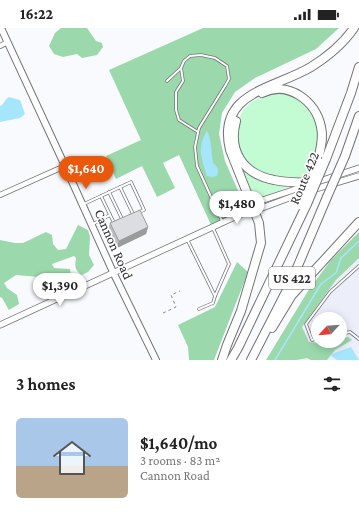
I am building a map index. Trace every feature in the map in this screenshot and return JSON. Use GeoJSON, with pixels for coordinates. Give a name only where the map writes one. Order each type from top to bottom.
{"type":"FeatureCollection","features":[{"type":"Feature","properties":{"kind":"highway"},"geometry":{"type":"LineString","coordinates":[[222,360],[226,345],[240,311],[261,243],[259,223],[230,150],[228,141],[229,126],[233,115],[243,100],[254,92],[298,74],[323,59],[338,46],[354,28]]}},
{"type":"Feature","properties":{"kind":"highway","name":"Route 422"},"geometry":{"type":"LineString","coordinates":[[322,160],[351,93],[359,66]]}},
{"type":"Feature","properties":{"kind":"highway"},"geometry":{"type":"LineString","coordinates":[[314,183],[273,180],[259,176],[248,169],[242,163],[235,148],[233,139],[238,115],[250,100],[265,92],[281,90],[295,92],[307,100],[317,113],[323,139],[322,160]]}},
{"type":"Feature","properties":{"kind":"highway","name":"Route 422"},"geometry":{"type":"LineString","coordinates":[[252,359],[291,282],[345,156],[359,116]]}},
{"type":"Feature","properties":{"kind":"highway","name":"US 422"},"geometry":{"type":"LineString","coordinates":[[231,360],[293,234],[322,160]]}},
{"type":"Feature","properties":{"kind":"highway"},"geometry":{"type":"LineString","coordinates":[[252,359],[292,295],[359,222]]}},
{"type":"Feature","properties":{"kind":"main road","name":"Cannon Road"},"geometry":{"type":"LineString","coordinates":[[1,28],[113,272],[156,360]]}},
{"type":"Feature","properties":{"kind":"street"},"geometry":{"type":"LineString","coordinates":[[0,46],[8,42]]}},
{"type":"Feature","properties":{"kind":"street"},"geometry":{"type":"LineString","coordinates":[[0,195],[65,166]]}},
{"type":"Feature","properties":{"kind":"street"},"geometry":{"type":"LineString","coordinates":[[254,208],[260,201],[359,168]]}},
{"type":"Feature","properties":{"kind":"street"},"geometry":{"type":"LineString","coordinates":[[0,325],[254,208],[262,208],[302,193],[359,176]]}},
{"type":"Feature","properties":{"kind":"lane"},"geometry":{"type":"LineString","coordinates":[[167,81],[181,68],[184,61],[190,56],[196,55],[215,58],[227,66],[229,79],[198,132],[195,148],[197,166],[223,222]]}},
{"type":"Feature","properties":{"kind":"lane"},"geometry":{"type":"LineString","coordinates":[[181,68],[184,80],[176,92],[176,110],[179,120],[198,132]]}},
{"type":"Feature","properties":{"kind":"lane"},"geometry":{"type":"LineString","coordinates":[[83,204],[131,182],[144,210],[115,224],[101,196]]}},
{"type":"Feature","properties":{"kind":"lane"},"geometry":{"type":"LineString","coordinates":[[120,187],[133,215]]}},
{"type":"Feature","properties":{"kind":"lane"},"geometry":{"type":"LineString","coordinates":[[109,192],[122,220]]}},
{"type":"Feature","properties":{"kind":"lane"},"geometry":{"type":"LineString","coordinates":[[92,224],[110,215]]}},
{"type":"Feature","properties":{"kind":"lane"},"geometry":{"type":"LineString","coordinates":[[199,309],[213,303],[228,264],[212,227]]}},
{"type":"Feature","properties":{"kind":"lane"},"geometry":{"type":"LineString","coordinates":[[186,239],[215,296]]}},
{"type":"Feature","properties":{"kind":"lane"},"geometry":{"type":"LineString","coordinates":[[315,312],[330,292],[359,266]]}},
{"type":"Feature","properties":{"kind":"lane"},"geometry":{"type":"LineString","coordinates":[[311,317],[306,324],[311,337]]}},
{"type":"Feature","properties":{"kind":"lane"},"geometry":{"type":"LineString","coordinates":[[347,333],[350,332],[359,339]]}},
{"type":"Feature","properties":{"kind":"path"},"geometry":{"type":"LineString","coordinates":[[163,313],[176,307],[171,295],[180,291]]}},
{"type":"Feature","properties":{"kind":"shaded area"},"geometry":{"type":"Polygon","coordinates":[[[359,258],[359,360],[283,360],[311,314],[311,348],[347,348],[347,312],[313,312],[336,280],[359,258]]]}},
{"type":"Feature","properties":{"kind":"green space"},"geometry":{"type":"Polygon","coordinates":[[[61,28],[87,28],[96,41],[102,43],[103,47],[97,55],[82,58],[77,54],[63,57],[54,54],[49,46],[55,33],[61,28]]]}},
{"type":"Feature","properties":{"kind":"green space"},"geometry":{"type":"Polygon","coordinates":[[[203,28],[339,28],[316,49],[255,78],[235,92],[222,113],[219,134],[225,161],[247,211],[212,227],[179,155],[163,163],[175,188],[157,197],[142,166],[116,179],[106,156],[141,140],[109,70],[203,28]]]}},
{"type":"Feature","properties":{"kind":"green space"},"geometry":{"type":"Polygon","coordinates":[[[281,93],[296,97],[305,103],[316,118],[319,143],[310,176],[295,179],[273,178],[249,168],[236,147],[237,122],[244,109],[251,102],[261,97],[281,93]]]}},
{"type":"Feature","properties":{"kind":"green space"},"geometry":{"type":"Polygon","coordinates":[[[240,165],[251,174],[263,180],[290,186],[257,200],[253,199],[240,165]]]}},
{"type":"Feature","properties":{"kind":"green space"},"geometry":{"type":"Polygon","coordinates":[[[78,225],[88,230],[90,237],[89,255],[94,265],[88,272],[82,275],[76,270],[76,258],[74,256],[52,264],[54,268],[70,269],[71,275],[65,279],[69,286],[64,290],[53,293],[55,290],[49,278],[43,282],[39,277],[16,275],[4,283],[7,288],[17,295],[19,304],[9,310],[0,297],[0,240],[23,243],[46,232],[52,235],[53,244],[58,250],[66,249],[78,225]]]}},
{"type":"Feature","properties":{"kind":"green space"},"geometry":{"type":"Polygon","coordinates":[[[359,232],[359,258],[336,280],[313,312],[311,312],[311,315],[302,327],[309,342],[311,342],[311,348],[338,348],[327,360],[311,360],[307,358],[296,360],[266,360],[308,291],[331,260],[359,232]]]}},
{"type":"Feature","properties":{"kind":"green space"},"geometry":{"type":"Polygon","coordinates":[[[237,262],[248,272],[214,360],[189,360],[188,347],[178,325],[215,307],[237,262]]]}},
{"type":"Feature","properties":{"kind":"green space"},"geometry":{"type":"Polygon","coordinates":[[[347,337],[352,340],[347,343],[347,337]]]}},
{"type":"Feature","properties":{"kind":"water"},"geometry":{"type":"Polygon","coordinates":[[[9,97],[20,100],[25,114],[20,118],[0,122],[0,106],[9,97]]]}},
{"type":"Feature","properties":{"kind":"water"},"geometry":{"type":"Polygon","coordinates":[[[207,131],[211,142],[213,163],[218,170],[217,176],[212,177],[207,176],[201,154],[202,143],[207,131]]]}},
{"type":"Feature","properties":{"kind":"water"},"geometry":{"type":"Polygon","coordinates":[[[351,347],[359,360],[337,360],[331,356],[332,354],[351,347]]]}},
{"type":"Feature","properties":{"kind":"building"},"geometry":{"type":"Polygon","coordinates":[[[140,210],[148,227],[119,241],[110,223],[140,210]]]}},
{"type":"Feature","properties":{"kind":"waterway"},"geometry":{"type":"LineString","coordinates":[[275,360],[321,284],[336,273],[341,258],[359,241]]}}]}
